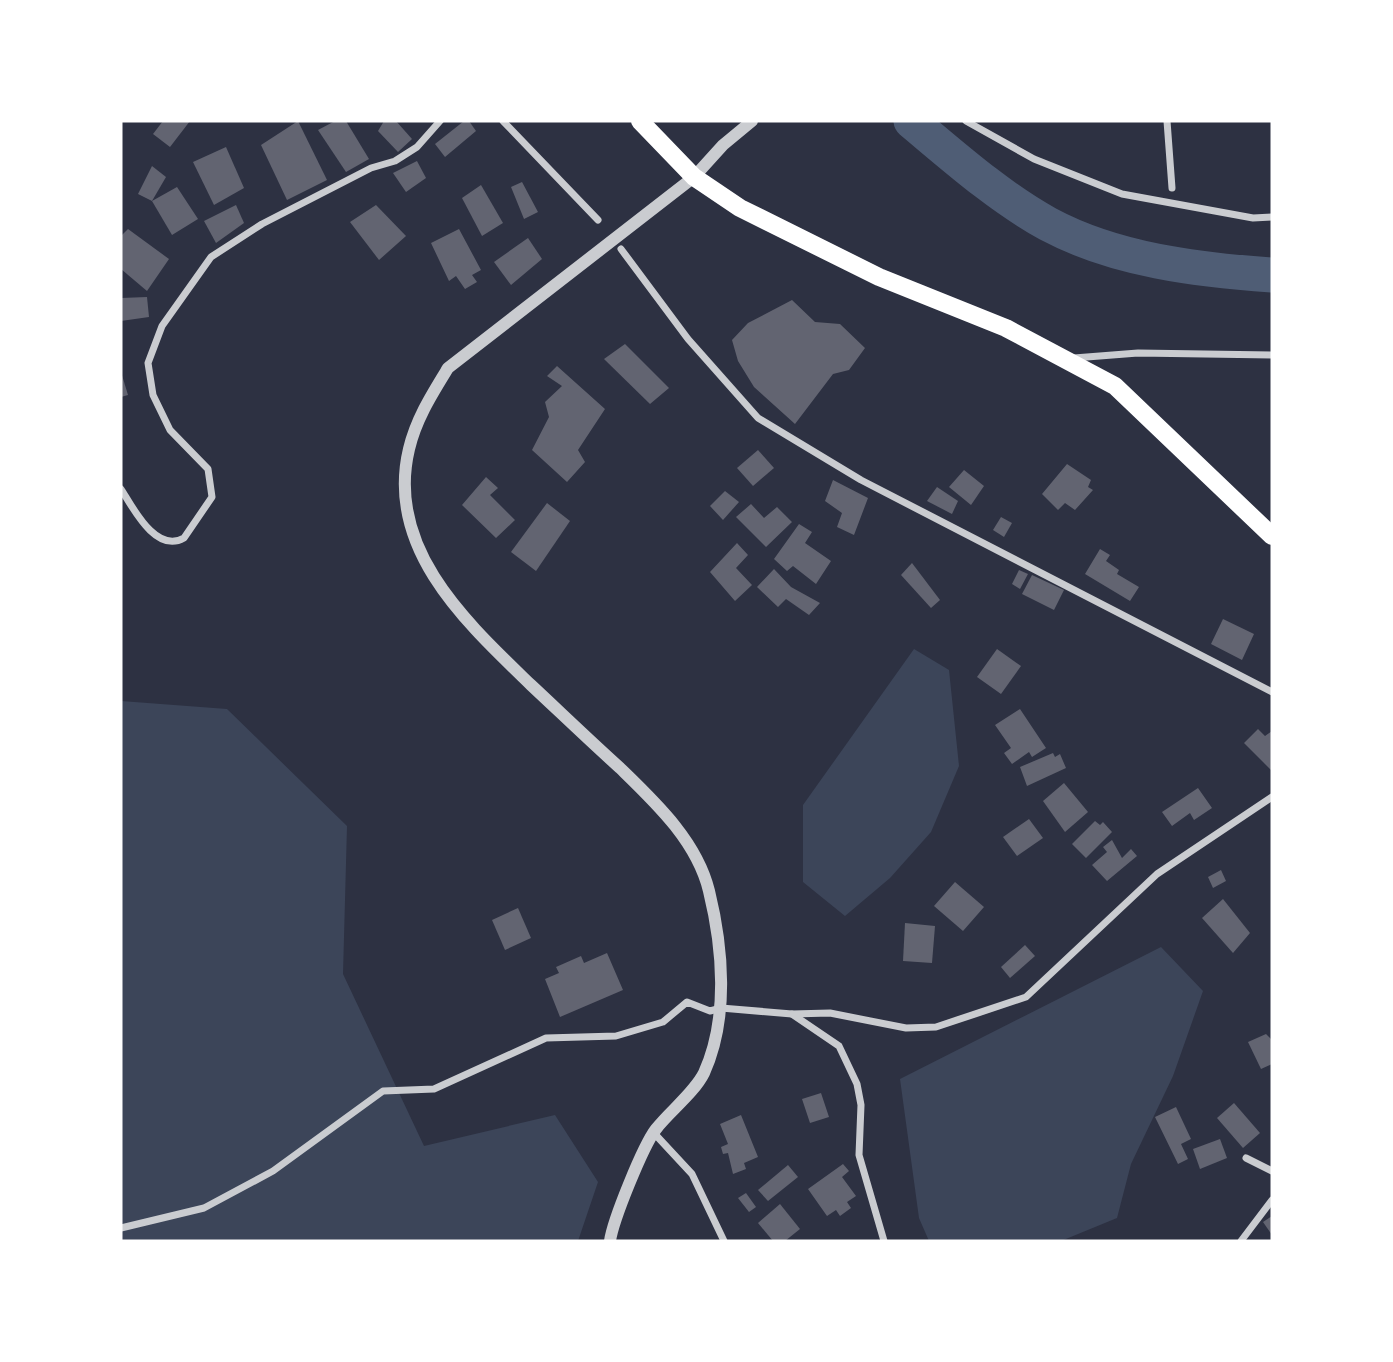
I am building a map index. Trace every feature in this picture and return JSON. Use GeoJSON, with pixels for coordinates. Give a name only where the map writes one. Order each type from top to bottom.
{"type":"FeatureCollection","features":[{"type":"Feature","properties":{"kind":"main road"},"geometry":{"type":"LineString","coordinates":[[640,121],[694,177],[740,208],[879,277],[1006,328],[1115,386],[1272,536]]}},
{"type":"Feature","properties":{"kind":"street"},"geometry":{"type":"LineString","coordinates":[[121,489],[157,537],[177,542],[184,538],[212,497],[208,469],[170,430],[153,395],[148,363],[162,327],[211,257],[262,224],[371,168],[395,161],[417,147],[440,121]]}},
{"type":"Feature","properties":{"kind":"street"},"geometry":{"type":"LineString","coordinates":[[503,121],[598,220]]}},
{"type":"Feature","properties":{"kind":"street"},"geometry":{"type":"LineString","coordinates":[[610,1241],[653,1132],[703,1074],[721,1008],[718,944],[708,888],[684,839],[657,803],[464,618],[437,584],[416,544],[406,500],[408,450],[423,408],[448,368],[694,177],[723,145],[752,121]]}},
{"type":"Feature","properties":{"kind":"street"},"geometry":{"type":"LineString","coordinates":[[966,121],[1034,159],[1122,194],[1253,218],[1272,217]]}},
{"type":"Feature","properties":{"kind":"street"},"geometry":{"type":"LineString","coordinates":[[1167,121],[1172,188]]}},
{"type":"Feature","properties":{"kind":"street"},"geometry":{"type":"LineString","coordinates":[[621,249],[688,339],[758,418],[861,480],[1272,692]]}},
{"type":"Feature","properties":{"kind":"street"},"geometry":{"type":"LineString","coordinates":[[1065,359],[1138,353],[1272,355]]}},
{"type":"Feature","properties":{"kind":"street"},"geometry":{"type":"LineString","coordinates":[[121,1228],[204,1208],[274,1171],[383,1091],[434,1089],[547,1038],[616,1036],[663,1022],[687,1002],[710,1012],[721,1008],[792,1014],[830,1013],[868,1023],[906,1028],[936,1027],[1026,997],[1157,874],[1272,797]]}},
{"type":"Feature","properties":{"kind":"street"},"geometry":{"type":"LineString","coordinates":[[792,1014],[839,1046],[857,1084],[862,1105],[859,1154],[884,1241]]}},
{"type":"Feature","properties":{"kind":"street"},"geometry":{"type":"LineString","coordinates":[[653,1132],[692,1174],[724,1241]]}},
{"type":"Feature","properties":{"kind":"street"},"geometry":{"type":"LineString","coordinates":[[1247,1158],[1272,1171]]}},
{"type":"Feature","properties":{"kind":"street"},"geometry":{"type":"LineString","coordinates":[[1241,1241],[1272,1200]]}},
{"type":"Feature","properties":{"kind":"shaded area"},"geometry":{"type":"Polygon","coordinates":[[[914,649],[949,670],[959,766],[931,832],[890,878],[845,916],[803,882],[803,805],[914,649]]]}},
{"type":"Feature","properties":{"kind":"shaded area"},"geometry":{"type":"Polygon","coordinates":[[[121,701],[227,709],[347,826],[343,974],[424,1146],[555,1115],[598,1182],[578,1241],[121,1241],[121,701]]]}},
{"type":"Feature","properties":{"kind":"shaded area"},"geometry":{"type":"Polygon","coordinates":[[[1161,947],[1203,991],[1173,1076],[1131,1164],[1117,1218],[1061,1241],[929,1241],[919,1218],[900,1079],[1161,947]]]}},
{"type":"Feature","properties":{"kind":"building"},"geometry":{"type":"Polygon","coordinates":[[[163,121],[190,121],[170,147],[153,134],[163,121]]]}},
{"type":"Feature","properties":{"kind":"building"},"geometry":{"type":"Polygon","coordinates":[[[298,121],[327,180],[287,200],[261,145],[298,121]]]}},
{"type":"Feature","properties":{"kind":"building"},"geometry":{"type":"Polygon","coordinates":[[[335,121],[346,121],[369,159],[346,172],[318,130],[335,121]]]}},
{"type":"Feature","properties":{"kind":"building"},"geometry":{"type":"Polygon","coordinates":[[[384,121],[396,121],[412,139],[398,152],[378,131],[384,121]]]}},
{"type":"Feature","properties":{"kind":"building"},"geometry":{"type":"Polygon","coordinates":[[[464,121],[469,121],[476,131],[445,157],[435,144],[464,121]]]}},
{"type":"Feature","properties":{"kind":"building"},"geometry":{"type":"Polygon","coordinates":[[[226,147],[244,188],[214,205],[193,162],[226,147]]]}},
{"type":"Feature","properties":{"kind":"building"},"geometry":{"type":"Polygon","coordinates":[[[417,161],[426,178],[406,192],[393,173],[417,161]]]}},
{"type":"Feature","properties":{"kind":"building"},"geometry":{"type":"Polygon","coordinates":[[[152,166],[166,177],[152,201],[138,194],[152,166]]]}},
{"type":"Feature","properties":{"kind":"building"},"geometry":{"type":"Polygon","coordinates":[[[522,182],[538,212],[524,219],[511,187],[522,182]]]}},
{"type":"Feature","properties":{"kind":"building"},"geometry":{"type":"Polygon","coordinates":[[[481,185],[503,223],[482,236],[462,198],[481,185]]]}},
{"type":"Feature","properties":{"kind":"building"},"geometry":{"type":"Polygon","coordinates":[[[177,187],[198,219],[172,235],[152,201],[177,187]]]}},
{"type":"Feature","properties":{"kind":"building"},"geometry":{"type":"Polygon","coordinates":[[[236,205],[244,223],[216,243],[204,221],[236,205]]]}},
{"type":"Feature","properties":{"kind":"building"},"geometry":{"type":"Polygon","coordinates":[[[376,205],[406,236],[379,260],[350,222],[376,205]]]}},
{"type":"Feature","properties":{"kind":"building"},"geometry":{"type":"Polygon","coordinates":[[[128,229],[169,259],[147,291],[121,269],[121,236],[128,229]]]}},
{"type":"Feature","properties":{"kind":"building"},"geometry":{"type":"Polygon","coordinates":[[[459,229],[481,270],[472,275],[477,282],[465,289],[456,276],[449,281],[431,243],[459,229]]]}},
{"type":"Feature","properties":{"kind":"building"},"geometry":{"type":"Polygon","coordinates":[[[528,238],[542,259],[511,285],[494,262],[528,238]]]}},
{"type":"Feature","properties":{"kind":"building"},"geometry":{"type":"Polygon","coordinates":[[[147,297],[149,317],[121,321],[121,298],[147,297]]]}},
{"type":"Feature","properties":{"kind":"building"},"geometry":{"type":"Polygon","coordinates":[[[792,300],[815,322],[840,324],[865,348],[849,370],[833,374],[795,424],[754,387],[738,361],[732,340],[748,323],[792,300]]]}},
{"type":"Feature","properties":{"kind":"building"},"geometry":{"type":"Polygon","coordinates":[[[625,344],[669,388],[650,404],[604,359],[625,344]]]}},
{"type":"Feature","properties":{"kind":"building"},"geometry":{"type":"Polygon","coordinates":[[[557,366],[605,409],[578,450],[585,462],[567,482],[532,450],[549,417],[545,402],[562,386],[547,376],[557,366]]]}},
{"type":"Feature","properties":{"kind":"building"},"geometry":{"type":"Polygon","coordinates":[[[121,372],[128,395],[121,397],[121,372]]]}},
{"type":"Feature","properties":{"kind":"building"},"geometry":{"type":"Polygon","coordinates":[[[758,450],[774,468],[753,486],[737,468],[758,450]]]}},
{"type":"Feature","properties":{"kind":"building"},"geometry":{"type":"Polygon","coordinates":[[[1067,464],[1091,480],[1088,487],[1093,490],[1075,510],[1065,503],[1058,510],[1042,494],[1067,464]]]}},
{"type":"Feature","properties":{"kind":"building"},"geometry":{"type":"Polygon","coordinates":[[[964,470],[984,486],[971,505],[949,487],[964,470]]]}},
{"type":"Feature","properties":{"kind":"building"},"geometry":{"type":"Polygon","coordinates":[[[486,477],[498,488],[490,495],[515,520],[496,538],[462,505],[486,477]]]}},
{"type":"Feature","properties":{"kind":"building"},"geometry":{"type":"Polygon","coordinates":[[[833,480],[868,498],[854,535],[837,527],[842,513],[825,501],[833,480]]]}},
{"type":"Feature","properties":{"kind":"building"},"geometry":{"type":"Polygon","coordinates":[[[937,487],[958,501],[952,514],[927,501],[937,487]]]}},
{"type":"Feature","properties":{"kind":"building"},"geometry":{"type":"Polygon","coordinates":[[[725,491],[739,502],[723,520],[710,506],[725,491]]]}},
{"type":"Feature","properties":{"kind":"building"},"geometry":{"type":"Polygon","coordinates":[[[547,503],[570,521],[536,571],[511,552],[547,503]]]}},
{"type":"Feature","properties":{"kind":"building"},"geometry":{"type":"Polygon","coordinates":[[[751,504],[764,518],[777,507],[792,522],[766,547],[736,517],[751,504]]]}},
{"type":"Feature","properties":{"kind":"building"},"geometry":{"type":"Polygon","coordinates":[[[1001,517],[1012,523],[1004,537],[993,530],[1001,517]]]}},
{"type":"Feature","properties":{"kind":"building"},"geometry":{"type":"Polygon","coordinates":[[[799,524],[812,532],[805,543],[831,561],[816,584],[793,566],[787,571],[774,559],[799,524]]]}},
{"type":"Feature","properties":{"kind":"building"},"geometry":{"type":"Polygon","coordinates":[[[737,543],[748,555],[736,568],[752,585],[735,601],[710,572],[737,543]]]}},
{"type":"Feature","properties":{"kind":"building"},"geometry":{"type":"Polygon","coordinates":[[[1100,549],[1110,555],[1106,561],[1119,570],[1117,574],[1139,587],[1130,601],[1085,574],[1100,549]]]}},
{"type":"Feature","properties":{"kind":"building"},"geometry":{"type":"Polygon","coordinates":[[[912,563],[940,600],[931,608],[901,575],[912,563]]]}},
{"type":"Feature","properties":{"kind":"building"},"geometry":{"type":"Polygon","coordinates":[[[774,569],[791,587],[820,603],[809,615],[786,599],[778,607],[757,587],[774,569]]]}},
{"type":"Feature","properties":{"kind":"building"},"geometry":{"type":"Polygon","coordinates":[[[1019,570],[1028,574],[1020,589],[1012,584],[1019,570]]]}},
{"type":"Feature","properties":{"kind":"building"},"geometry":{"type":"Polygon","coordinates":[[[1032,575],[1064,590],[1054,610],[1022,594],[1032,575]]]}},
{"type":"Feature","properties":{"kind":"building"},"geometry":{"type":"Polygon","coordinates":[[[1223,619],[1254,634],[1242,660],[1211,644],[1223,619]]]}},
{"type":"Feature","properties":{"kind":"building"},"geometry":{"type":"Polygon","coordinates":[[[997,649],[1021,666],[1001,694],[977,677],[997,649]]]}},
{"type":"Feature","properties":{"kind":"building"},"geometry":{"type":"Polygon","coordinates":[[[1020,709],[1046,748],[1032,757],[1029,752],[1012,764],[1004,753],[1011,748],[995,725],[1020,709]]]}},
{"type":"Feature","properties":{"kind":"building"},"geometry":{"type":"Polygon","coordinates":[[[1258,729],[1265,736],[1272,731],[1272,771],[1244,743],[1258,729]]]}},
{"type":"Feature","properties":{"kind":"building"},"geometry":{"type":"Polygon","coordinates":[[[1053,753],[1055,757],[1060,754],[1066,768],[1027,786],[1020,767],[1053,753]]]}},
{"type":"Feature","properties":{"kind":"building"},"geometry":{"type":"Polygon","coordinates":[[[1064,783],[1088,812],[1065,832],[1043,801],[1064,783]]]}},
{"type":"Feature","properties":{"kind":"building"},"geometry":{"type":"Polygon","coordinates":[[[1198,788],[1212,808],[1194,820],[1190,813],[1172,826],[1162,812],[1198,788]]]}},
{"type":"Feature","properties":{"kind":"building"},"geometry":{"type":"Polygon","coordinates":[[[1029,819],[1043,838],[1017,856],[1003,837],[1029,819]]]}},
{"type":"Feature","properties":{"kind":"building"},"geometry":{"type":"Polygon","coordinates":[[[1095,821],[1100,825],[1103,822],[1112,832],[1086,858],[1072,844],[1095,821]]]}},
{"type":"Feature","properties":{"kind":"building"},"geometry":{"type":"Polygon","coordinates":[[[1112,840],[1122,858],[1131,849],[1137,856],[1107,881],[1092,865],[1107,852],[1103,847],[1112,840]]]}},
{"type":"Feature","properties":{"kind":"building"},"geometry":{"type":"Polygon","coordinates":[[[1221,870],[1226,881],[1213,888],[1208,877],[1221,870]]]}},
{"type":"Feature","properties":{"kind":"building"},"geometry":{"type":"Polygon","coordinates":[[[955,882],[984,907],[963,931],[934,906],[955,882]]]}},
{"type":"Feature","properties":{"kind":"building"},"geometry":{"type":"Polygon","coordinates":[[[1223,899],[1250,933],[1233,953],[1202,918],[1223,899]]]}},
{"type":"Feature","properties":{"kind":"building"},"geometry":{"type":"Polygon","coordinates":[[[518,908],[531,938],[505,950],[492,920],[518,908]]]}},
{"type":"Feature","properties":{"kind":"building"},"geometry":{"type":"Polygon","coordinates":[[[905,923],[935,926],[932,963],[903,961],[905,923]]]}},
{"type":"Feature","properties":{"kind":"building"},"geometry":{"type":"Polygon","coordinates":[[[1025,945],[1035,956],[1010,978],[1001,967],[1025,945]]]}},
{"type":"Feature","properties":{"kind":"building"},"geometry":{"type":"Polygon","coordinates":[[[607,953],[623,990],[560,1017],[545,979],[559,973],[556,967],[581,956],[584,963],[607,953]]]}},
{"type":"Feature","properties":{"kind":"building"},"geometry":{"type":"Polygon","coordinates":[[[1266,1034],[1272,1040],[1272,1064],[1261,1069],[1248,1042],[1266,1034]]]}},
{"type":"Feature","properties":{"kind":"building"},"geometry":{"type":"Polygon","coordinates":[[[821,1093],[829,1117],[810,1123],[802,1099],[821,1093]]]}},
{"type":"Feature","properties":{"kind":"building"},"geometry":{"type":"Polygon","coordinates":[[[1234,1103],[1260,1133],[1243,1148],[1217,1118],[1234,1103]]]}},
{"type":"Feature","properties":{"kind":"building"},"geometry":{"type":"Polygon","coordinates":[[[1176,1107],[1191,1139],[1181,1144],[1188,1159],[1178,1164],[1155,1117],[1176,1107]]]}},
{"type":"Feature","properties":{"kind":"building"},"geometry":{"type":"Polygon","coordinates":[[[741,1115],[758,1157],[744,1163],[746,1169],[733,1174],[728,1153],[723,1154],[721,1147],[728,1144],[720,1124],[741,1115]]]}},
{"type":"Feature","properties":{"kind":"building"},"geometry":{"type":"Polygon","coordinates":[[[1220,1139],[1227,1158],[1200,1169],[1193,1149],[1220,1139]]]}},
{"type":"Feature","properties":{"kind":"building"},"geometry":{"type":"Polygon","coordinates":[[[843,1164],[849,1171],[842,1177],[856,1196],[847,1202],[851,1208],[840,1216],[836,1210],[827,1216],[808,1189],[843,1164]]]}},
{"type":"Feature","properties":{"kind":"building"},"geometry":{"type":"Polygon","coordinates":[[[788,1165],[798,1177],[768,1201],[758,1190],[788,1165]]]}},
{"type":"Feature","properties":{"kind":"building"},"geometry":{"type":"Polygon","coordinates":[[[746,1193],[756,1207],[749,1212],[738,1198],[746,1193]]]}},
{"type":"Feature","properties":{"kind":"building"},"geometry":{"type":"Polygon","coordinates":[[[780,1204],[800,1229],[785,1241],[773,1241],[758,1223],[780,1204]]]}},
{"type":"Feature","properties":{"kind":"building"},"geometry":{"type":"Polygon","coordinates":[[[1272,1216],[1272,1235],[1263,1222],[1272,1216]]]}},
{"type":"Feature","properties":{"kind":"waterway"},"geometry":{"type":"LineString","coordinates":[[911,121],[1012,202],[1074,236],[1129,255],[1157,261],[1272,275]]}}]}
